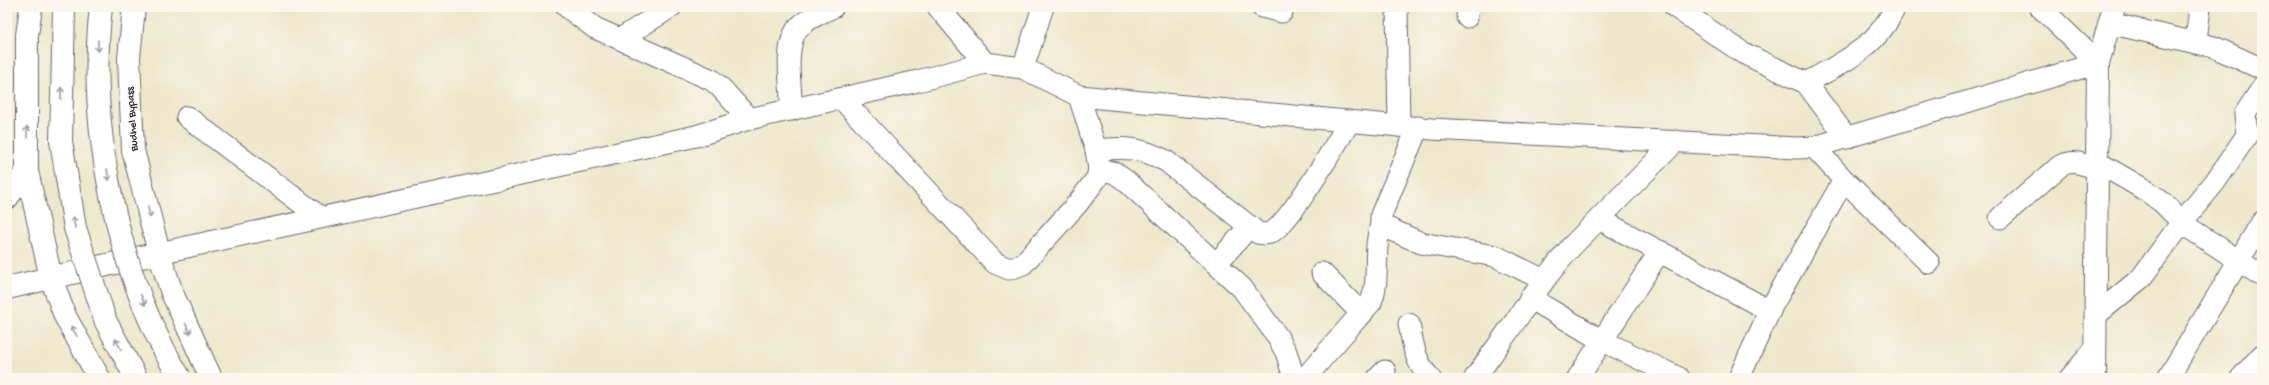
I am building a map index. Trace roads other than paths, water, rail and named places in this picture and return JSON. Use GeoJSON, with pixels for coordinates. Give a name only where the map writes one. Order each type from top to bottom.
{"type":"FeatureCollection","features":[{"type":"Feature","properties":{"kind":"main road"},"geometry":{"type":"LineString","coordinates":[[31,7],[27,35],[27,171],[51,278],[65,316],[99,378]]}},
{"type":"Feature","properties":{"kind":"main road"},"geometry":{"type":"LineString","coordinates":[[64,7],[61,141],[75,228],[106,322],[136,378]]}},
{"type":"Feature","properties":{"kind":"main road"},"geometry":{"type":"LineString","coordinates":[[101,7],[97,41],[100,125],[115,215],[138,289],[165,354],[180,378]]}},
{"type":"Feature","properties":{"kind":"main road","name":"Budhel Bypass"},"geometry":{"type":"LineString","coordinates":[[134,7],[129,58],[133,150],[159,253],[172,293],[211,378]]}},
{"type":"Feature","properties":{"kind":"main road"},"geometry":{"type":"LineString","coordinates":[[2098,368],[2096,315],[2098,63],[2112,15]]}},
{"type":"Feature","properties":{"kind":"main road"},"geometry":{"type":"LineString","coordinates":[[7,198],[27,171]]}},
{"type":"Feature","properties":{"kind":"main road"},"geometry":{"type":"LineString","coordinates":[[7,288],[159,253]]}},
{"type":"Feature","properties":{"kind":"street"},"geometry":{"type":"LineString","coordinates":[[567,7],[595,28],[712,80],[749,120]]}},
{"type":"Feature","properties":{"kind":"street"},"geometry":{"type":"LineString","coordinates":[[620,39],[671,7]]}},
{"type":"Feature","properties":{"kind":"street"},"geometry":{"type":"LineString","coordinates":[[792,110],[789,57],[794,34],[807,20],[834,7]]}},
{"type":"Feature","properties":{"kind":"street"},"geometry":{"type":"LineString","coordinates":[[938,7],[985,63]]}},
{"type":"Feature","properties":{"kind":"street"},"geometry":{"type":"LineString","coordinates":[[1023,68],[1043,7]]}},
{"type":"Feature","properties":{"kind":"street"},"geometry":{"type":"LineString","coordinates":[[1262,7],[1282,12]]}},
{"type":"Feature","properties":{"kind":"street"},"geometry":{"type":"LineString","coordinates":[[1305,378],[1372,302],[1376,290],[1376,248],[1381,225],[1381,215],[1408,127],[1396,7]]}},
{"type":"Feature","properties":{"kind":"street"},"geometry":{"type":"LineString","coordinates":[[1675,7],[1743,52],[1806,83],[1847,138]]}},
{"type":"Feature","properties":{"kind":"street"},"geometry":{"type":"LineString","coordinates":[[1806,83],[1860,52],[1882,29],[1895,7]]}},
{"type":"Feature","properties":{"kind":"street"},"geometry":{"type":"LineString","coordinates":[[159,253],[696,136],[749,120],[918,81],[985,63],[1023,68],[1079,96],[1408,127],[1798,148],[1814,147],[2098,63],[2040,7]]}},
{"type":"Feature","properties":{"kind":"street"},"geometry":{"type":"LineString","coordinates":[[2196,41],[2200,7]]}},
{"type":"Feature","properties":{"kind":"street"},"geometry":{"type":"LineString","coordinates":[[2112,15],[2214,47],[2262,69]]}},
{"type":"Feature","properties":{"kind":"street"},"geometry":{"type":"LineString","coordinates":[[2096,315],[2141,278],[2182,222],[2215,182],[2247,135],[2245,114],[2262,88]]}},
{"type":"Feature","properties":{"kind":"street"},"geometry":{"type":"LineString","coordinates":[[842,99],[995,263],[1009,269],[1023,264],[1078,203],[1097,178],[1098,160],[1079,96]]}},
{"type":"Feature","properties":{"kind":"street"},"geometry":{"type":"LineString","coordinates":[[187,117],[320,217]]}},
{"type":"Feature","properties":{"kind":"street"},"geometry":{"type":"LineString","coordinates":[[1098,160],[1123,148],[1149,152],[1166,161],[1250,226],[1263,234],[1270,233],[1296,206],[1350,121]]}},
{"type":"Feature","properties":{"kind":"street"},"geometry":{"type":"LineString","coordinates":[[1475,378],[1544,280],[1599,219],[1676,141]]}},
{"type":"Feature","properties":{"kind":"street"},"geometry":{"type":"LineString","coordinates":[[1814,147],[1844,180],[1929,263]]}},
{"type":"Feature","properties":{"kind":"street"},"geometry":{"type":"LineString","coordinates":[[1098,160],[1126,181],[1242,288],[1268,320],[1286,352],[1294,378]]}},
{"type":"Feature","properties":{"kind":"street"},"geometry":{"type":"LineString","coordinates":[[2000,218],[2060,166],[2069,161],[2097,166],[2152,194],[2182,222],[2262,276]]}},
{"type":"Feature","properties":{"kind":"street"},"geometry":{"type":"LineString","coordinates":[[1739,378],[1770,311],[1844,180]]}},
{"type":"Feature","properties":{"kind":"street"},"geometry":{"type":"LineString","coordinates":[[1599,219],[1770,311]]}},
{"type":"Feature","properties":{"kind":"street"},"geometry":{"type":"LineString","coordinates":[[2168,378],[2262,222]]}},
{"type":"Feature","properties":{"kind":"street"},"geometry":{"type":"LineString","coordinates":[[1381,225],[1421,243],[1494,256],[1544,280]]}},
{"type":"Feature","properties":{"kind":"street"},"geometry":{"type":"LineString","coordinates":[[1216,264],[1250,226]]}},
{"type":"Feature","properties":{"kind":"street"},"geometry":{"type":"LineString","coordinates":[[1578,378],[1601,340],[1660,252]]}},
{"type":"Feature","properties":{"kind":"street"},"geometry":{"type":"LineString","coordinates":[[1322,273],[1362,314]]}},
{"type":"Feature","properties":{"kind":"street"},"geometry":{"type":"LineString","coordinates":[[1530,298],[1601,340],[1679,378]]}},
{"type":"Feature","properties":{"kind":"street"},"geometry":{"type":"LineString","coordinates":[[1409,324],[1416,359],[1421,368],[1430,378]]}},
{"type":"Feature","properties":{"kind":"street"},"geometry":{"type":"LineString","coordinates":[[2241,378],[2262,355]]}},
{"type":"Feature","properties":{"kind":"street"},"geometry":{"type":"LineString","coordinates":[[2070,378],[2098,368]]}}]}
